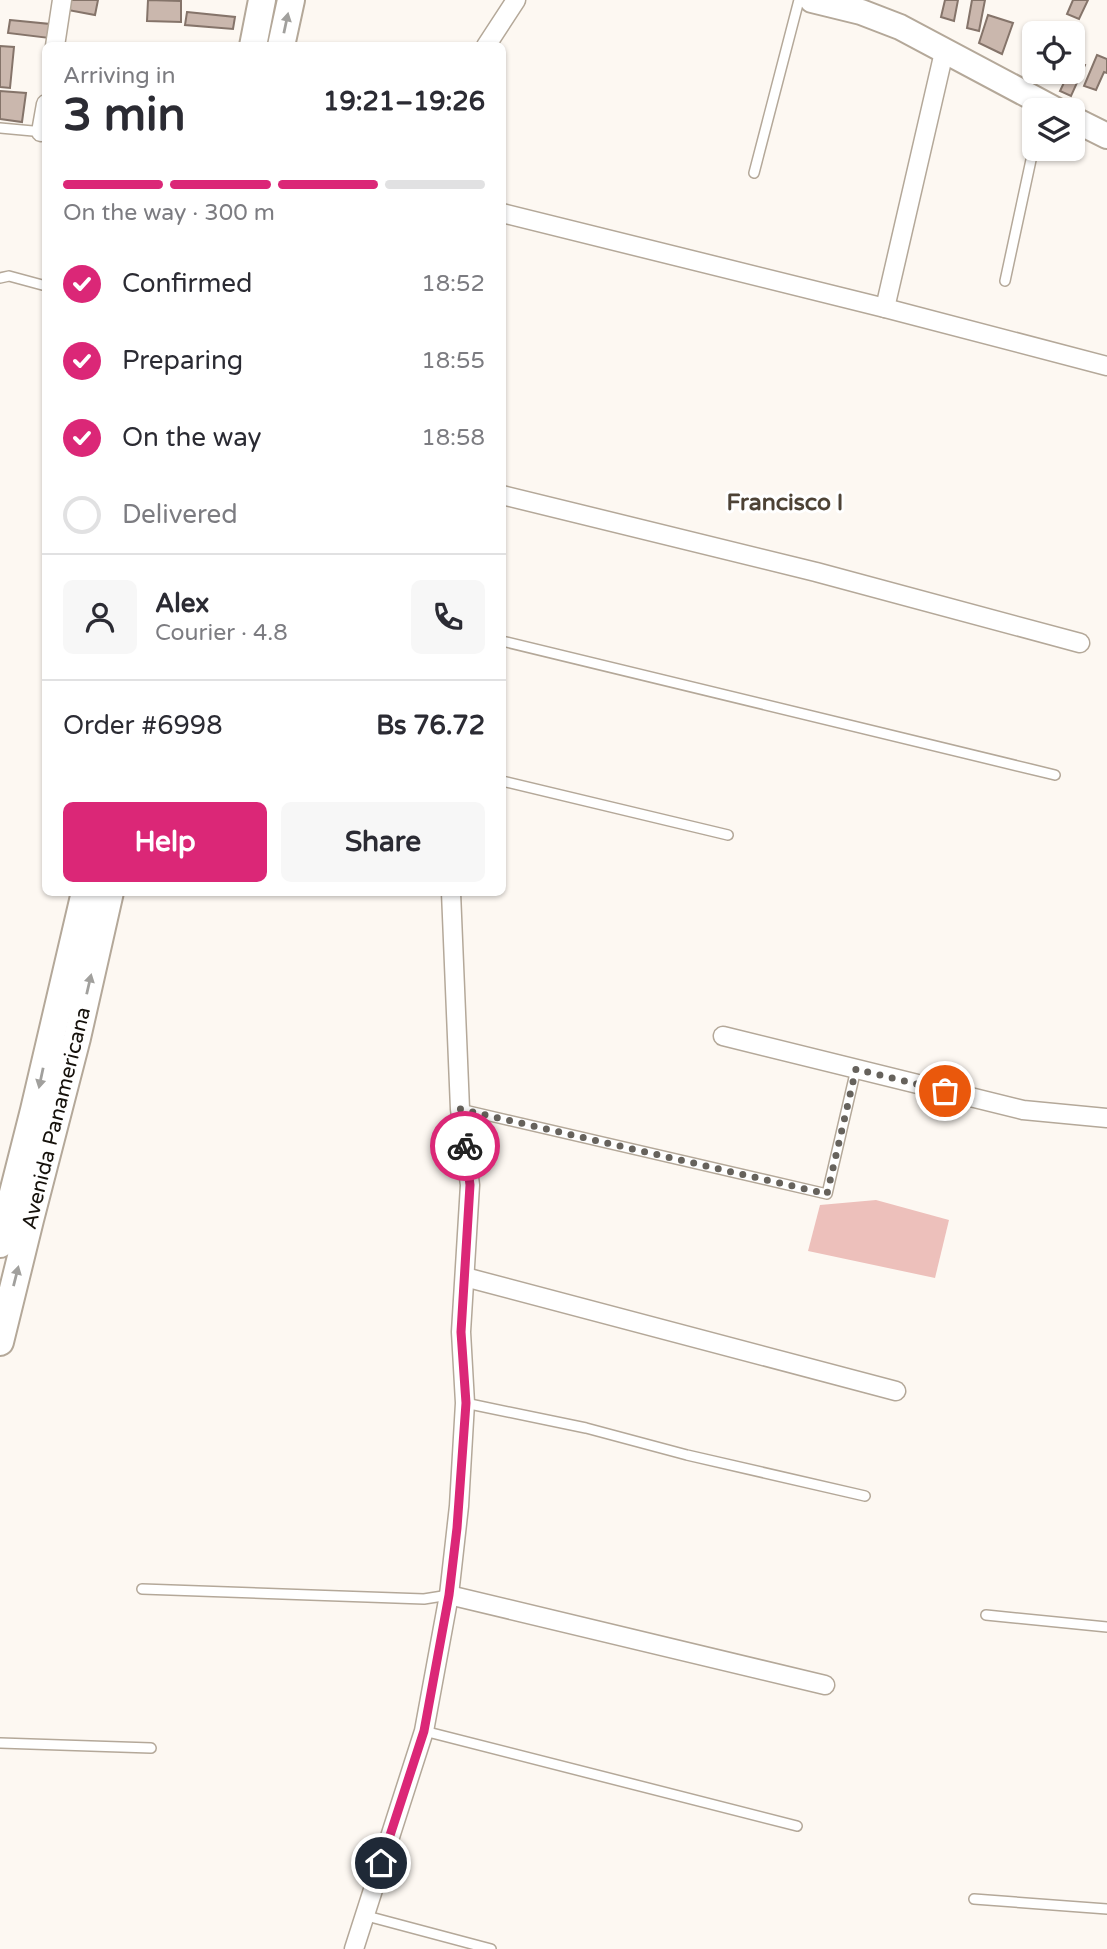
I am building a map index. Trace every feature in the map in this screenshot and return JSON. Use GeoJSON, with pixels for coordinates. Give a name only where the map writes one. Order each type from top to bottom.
{"type":"FeatureCollection","features":[{"type":"Feature","properties":{"kind":"main road"},"geometry":{"type":"LineString","coordinates":[[254,42],[262,0]]}},
{"type":"Feature","properties":{"kind":"main road"},"geometry":{"type":"LineString","coordinates":[[282,42],[291,0]]}},
{"type":"Feature","properties":{"kind":"main road"},"geometry":{"type":"LineString","coordinates":[[812,0],[862,12],[900,27],[1029,98]]}},
{"type":"Feature","properties":{"kind":"main road"},"geometry":{"type":"LineString","coordinates":[[1085,125],[1107,136]]}},
{"type":"Feature","properties":{"kind":"main road","name":"Avenida Panamericana"},"geometry":{"type":"LineString","coordinates":[[0,1244],[84,896]]}},
{"type":"Feature","properties":{"kind":"main road","name":"Avenida Panamericana"},"geometry":{"type":"LineString","coordinates":[[1,1332],[77,1038],[109,896]]}},
{"type":"Feature","properties":{"kind":"main road"},"geometry":{"type":"LineString","coordinates":[[52,1031],[77,1038]]}},
{"type":"Feature","properties":{"kind":"street"},"geometry":{"type":"LineString","coordinates":[[56,42],[62,0]]}},
{"type":"Feature","properties":{"kind":"street"},"geometry":{"type":"LineString","coordinates":[[489,42],[516,0]]}},
{"type":"Feature","properties":{"kind":"street"},"geometry":{"type":"LineString","coordinates":[[885,308],[944,51]]}},
{"type":"Feature","properties":{"kind":"street"},"geometry":{"type":"LineString","coordinates":[[506,214],[1107,366]]}},
{"type":"Feature","properties":{"kind":"street"},"geometry":{"type":"LineString","coordinates":[[506,496],[816,572],[1080,643]]}},
{"type":"Feature","properties":{"kind":"street"},"geometry":{"type":"LineString","coordinates":[[354,1949],[424,1731],[449,1595],[460,1506],[466,1403],[461,1332],[470,1185],[460,1109],[451,896]]}},
{"type":"Feature","properties":{"kind":"street"},"geometry":{"type":"LineString","coordinates":[[723,1036],[1023,1110],[1107,1118]]}},
{"type":"Feature","properties":{"kind":"street"},"geometry":{"type":"LineString","coordinates":[[465,1277],[895,1391]]}},
{"type":"Feature","properties":{"kind":"street"},"geometry":{"type":"LineString","coordinates":[[449,1595],[825,1685]]}},
{"type":"Feature","properties":{"kind":"lane"},"geometry":{"type":"LineString","coordinates":[[754,173],[799,0]]}},
{"type":"Feature","properties":{"kind":"lane"},"geometry":{"type":"LineString","coordinates":[[0,128],[42,132]]}},
{"type":"Feature","properties":{"kind":"lane"},"geometry":{"type":"LineString","coordinates":[[1005,281],[1031,161]]}},
{"type":"Feature","properties":{"kind":"lane"},"geometry":{"type":"LineString","coordinates":[[0,278],[9,276],[42,285]]}},
{"type":"Feature","properties":{"kind":"lane"},"geometry":{"type":"LineString","coordinates":[[506,642],[1055,775]]}},
{"type":"Feature","properties":{"kind":"lane"},"geometry":{"type":"LineString","coordinates":[[506,782],[728,835]]}},
{"type":"Feature","properties":{"kind":"lane"},"geometry":{"type":"LineString","coordinates":[[460,1109],[827,1194],[856,1069]]}},
{"type":"Feature","properties":{"kind":"lane"},"geometry":{"type":"LineString","coordinates":[[466,1403],[586,1428],[687,1455],[865,1496]]}},
{"type":"Feature","properties":{"kind":"lane"},"geometry":{"type":"LineString","coordinates":[[142,1589],[424,1599],[449,1595]]}},
{"type":"Feature","properties":{"kind":"lane"},"geometry":{"type":"LineString","coordinates":[[986,1615],[1107,1627]]}},
{"type":"Feature","properties":{"kind":"lane"},"geometry":{"type":"LineString","coordinates":[[424,1731],[797,1826]]}},
{"type":"Feature","properties":{"kind":"lane"},"geometry":{"type":"LineString","coordinates":[[0,1743],[151,1748]]}},
{"type":"Feature","properties":{"kind":"lane"},"geometry":{"type":"LineString","coordinates":[[974,1899],[1107,1909]]}},
{"type":"Feature","properties":{"kind":"lane"},"geometry":{"type":"LineString","coordinates":[[363,1915],[491,1949]]}},
{"type":"Feature","properties":{"kind":"shaded area"},"geometry":{"type":"Polygon","coordinates":[[[876,1200],[949,1220],[935,1278],[808,1251],[820,1205],[876,1200]]]}},
{"type":"Feature","properties":{"kind":"building"},"geometry":{"type":"Polygon","coordinates":[[[70,0],[98,0],[95,15],[68,10],[70,0]]]}},
{"type":"Feature","properties":{"kind":"building"},"geometry":{"type":"Polygon","coordinates":[[[148,0],[181,1],[181,22],[147,21],[148,0]]]}},
{"type":"Feature","properties":{"kind":"building"},"geometry":{"type":"Polygon","coordinates":[[[945,0],[958,0],[954,21],[941,17],[945,0]]]}},
{"type":"Feature","properties":{"kind":"building"},"geometry":{"type":"Polygon","coordinates":[[[972,0],[985,0],[979,31],[967,28],[972,0]]]}},
{"type":"Feature","properties":{"kind":"building"},"geometry":{"type":"Polygon","coordinates":[[[1073,0],[1088,0],[1079,19],[1067,14],[1073,0]]]}},
{"type":"Feature","properties":{"kind":"building"},"geometry":{"type":"Polygon","coordinates":[[[187,12],[235,17],[233,29],[185,25],[187,12]]]}},
{"type":"Feature","properties":{"kind":"building"},"geometry":{"type":"Polygon","coordinates":[[[988,15],[1013,23],[1002,54],[979,43],[988,15]]]}},
{"type":"Feature","properties":{"kind":"building"},"geometry":{"type":"Polygon","coordinates":[[[10,20],[50,24],[49,38],[8,33],[10,20]]]}},
{"type":"Feature","properties":{"kind":"building"},"geometry":{"type":"Polygon","coordinates":[[[0,46],[14,47],[10,88],[0,87],[0,46]]]}},
{"type":"Feature","properties":{"kind":"building"},"geometry":{"type":"Polygon","coordinates":[[[1097,55],[1107,59],[1107,73],[1104,72],[1096,90],[1084,86],[1097,55]]]}},
{"type":"Feature","properties":{"kind":"building"},"geometry":{"type":"Polygon","coordinates":[[[1063,84],[1076,84],[1071,96],[1060,91],[1063,84]]]}},
{"type":"Feature","properties":{"kind":"building"},"geometry":{"type":"Polygon","coordinates":[[[0,91],[26,93],[22,122],[0,119],[0,91]]]}},
{"type":"Feature","properties":{"kind":"way so far"},"geometry":{"type":"LineString","coordinates":[[465,1146],[460,1109],[827,1194],[856,1069],[945,1091]]}},
{"type":"Feature","properties":{"kind":"district","name":"Francisco I"},"geometry":{"type":"Point","coordinates":[785,502]}},
{"type":"Feature","properties":{"kind":"route"},"geometry":{"type":"LineString","coordinates":[[381,1863],[424,1731],[449,1595],[460,1506],[466,1403],[461,1332],[470,1185],[465,1146]]}}]}
